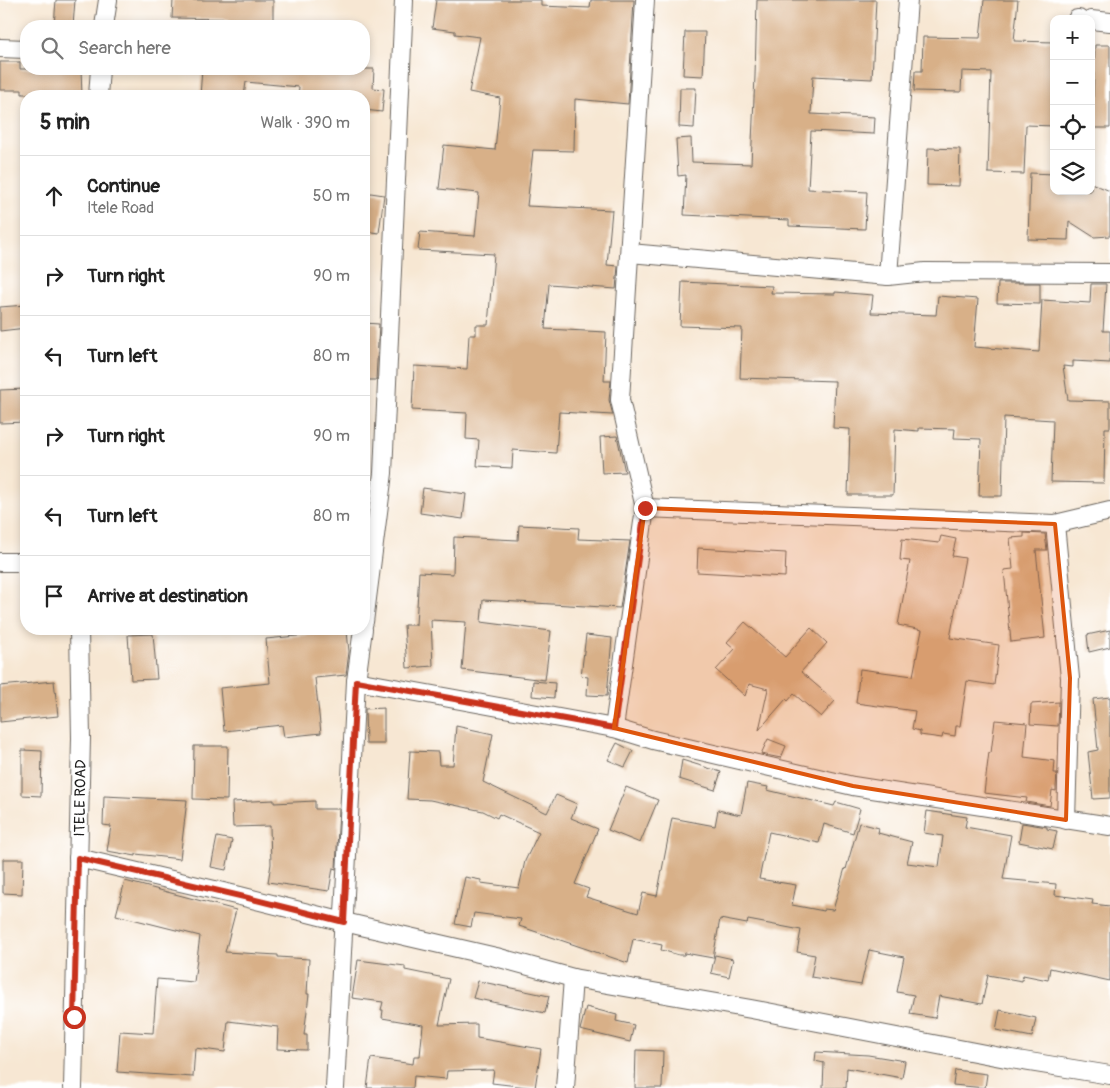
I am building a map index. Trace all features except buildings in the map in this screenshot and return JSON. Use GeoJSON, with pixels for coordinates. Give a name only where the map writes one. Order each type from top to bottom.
{"type":"FeatureCollection","features":[{"type":"Feature","properties":{"kind":"street"},"geometry":{"type":"LineString","coordinates":[[105,20],[108,0]]}},
{"type":"Feature","properties":{"kind":"street"},"geometry":{"type":"LineString","coordinates":[[370,575],[383,473],[404,0]]}},
{"type":"Feature","properties":{"kind":"street"},"geometry":{"type":"LineString","coordinates":[[614,728],[645,508],[620,400],[645,0]]}},
{"type":"Feature","properties":{"kind":"street"},"geometry":{"type":"LineString","coordinates":[[888,276],[908,0]]}},
{"type":"Feature","properties":{"kind":"street"},"geometry":{"type":"LineString","coordinates":[[1095,20],[1110,22]]}},
{"type":"Feature","properties":{"kind":"street"},"geometry":{"type":"LineString","coordinates":[[0,48],[20,50]]}},
{"type":"Feature","properties":{"kind":"street"},"geometry":{"type":"LineString","coordinates":[[98,90],[100,75]]}},
{"type":"Feature","properties":{"kind":"street"},"geometry":{"type":"LineString","coordinates":[[630,253],[888,276],[925,272],[1110,273]]}},
{"type":"Feature","properties":{"kind":"street"},"geometry":{"type":"LineString","coordinates":[[645,508],[1055,524],[1110,511]]}},
{"type":"Feature","properties":{"kind":"street"},"geometry":{"type":"LineString","coordinates":[[1055,524],[1070,678],[1066,820]]}},
{"type":"Feature","properties":{"kind":"street"},"geometry":{"type":"LineString","coordinates":[[0,562],[20,562]]}},
{"type":"Feature","properties":{"kind":"street","name":"ITELE ROAD"},"geometry":{"type":"LineString","coordinates":[[73,1088],[81,738],[79,635]]}},
{"type":"Feature","properties":{"kind":"street"},"geometry":{"type":"LineString","coordinates":[[335,1088],[356,681],[362,635]]}},
{"type":"Feature","properties":{"kind":"street"},"geometry":{"type":"LineString","coordinates":[[356,681],[614,728],[653,740],[853,786],[1110,826]]}},
{"type":"Feature","properties":{"kind":"street"},"geometry":{"type":"LineString","coordinates":[[78,858],[496,957],[573,978],[761,1011],[1011,1059],[1110,1075]]}},
{"type":"Feature","properties":{"kind":"street"},"geometry":{"type":"LineString","coordinates":[[566,1088],[573,978]]}},
{"type":"Feature","properties":{"kind":"highlighted area"},"geometry":{"type":"Polygon","coordinates":[[[645,508],[1055,524],[1070,678],[1066,820],[853,786],[614,728],[645,508]]]}},
{"type":"Feature","properties":{"kind":"route"},"geometry":{"type":"LineString","coordinates":[[74,1017],[78,858],[344,922],[356,681],[614,728],[645,508]]}}]}
